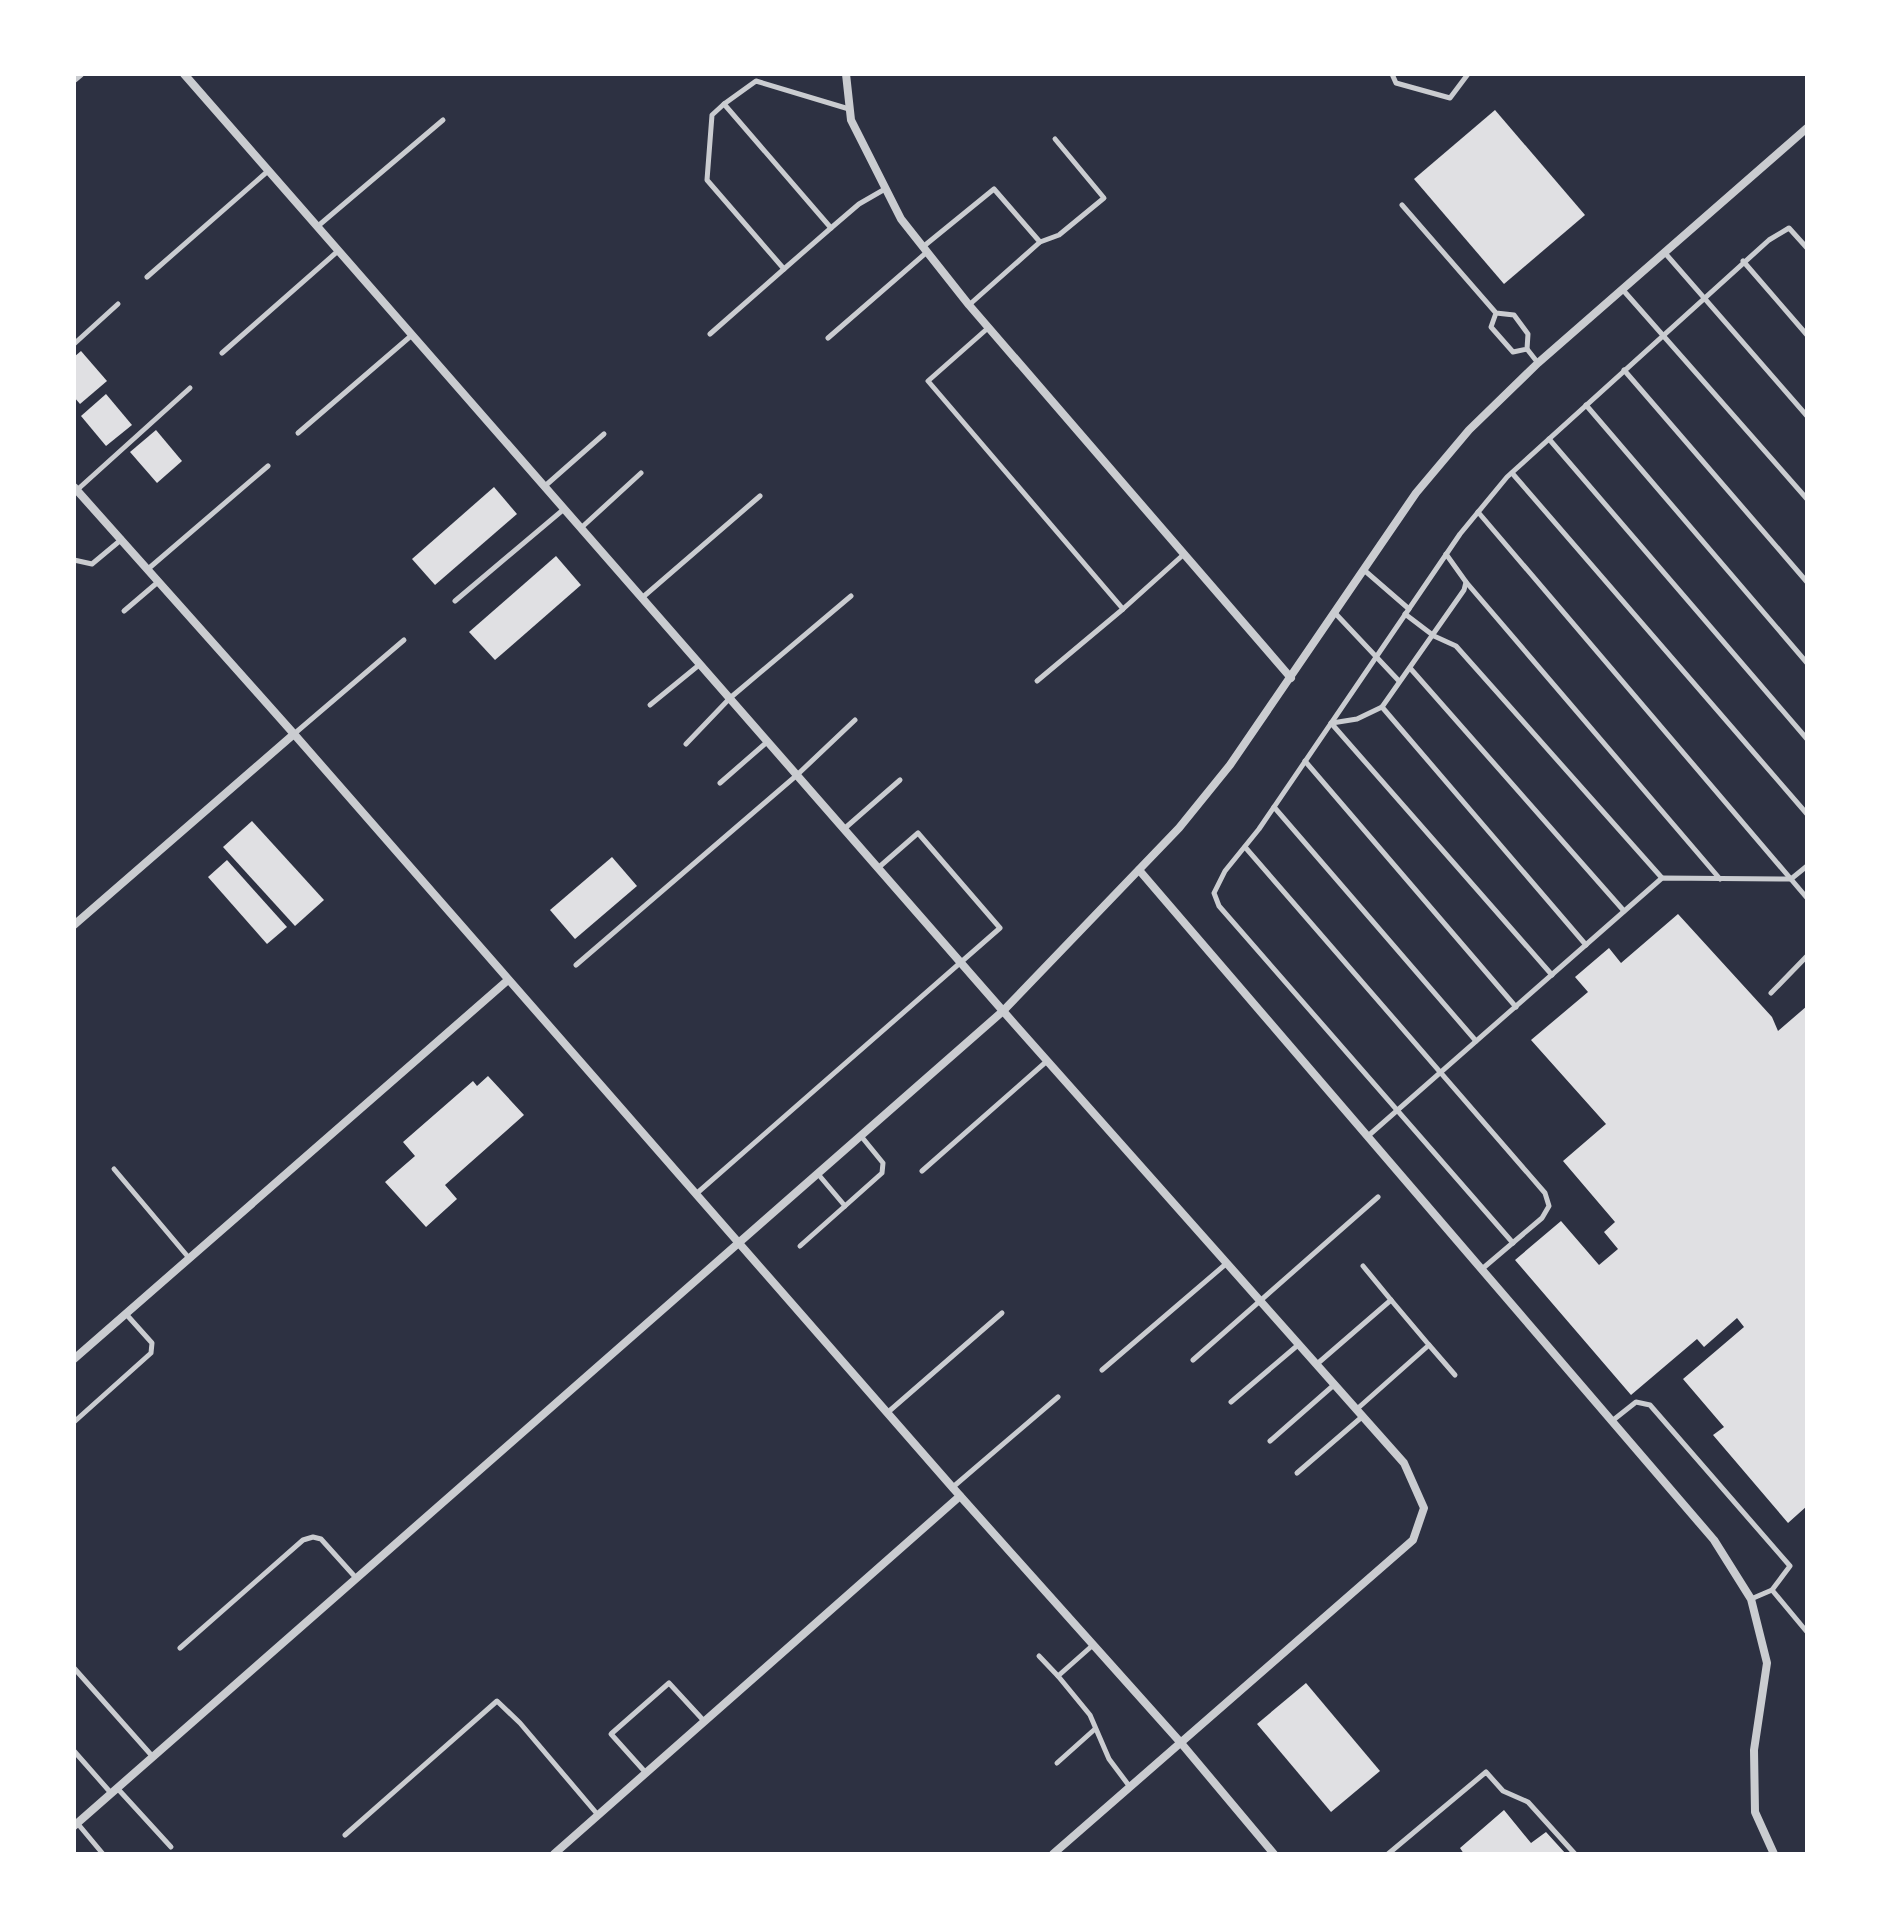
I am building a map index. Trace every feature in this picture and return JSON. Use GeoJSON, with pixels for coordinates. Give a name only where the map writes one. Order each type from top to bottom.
{"type":"FeatureCollection","features":[{"type":"Feature","properties":{"kind":"street"},"geometry":{"type":"LineString","coordinates":[[74,79],[80,74]]}},
{"type":"Feature","properties":{"kind":"street"},"geometry":{"type":"LineString","coordinates":[[184,74],[1003,1011],[1404,1463],[1424,1508],[1413,1540],[1053,1854]]}},
{"type":"Feature","properties":{"kind":"street"},"geometry":{"type":"LineString","coordinates":[[846,74],[851,120],[901,219],[969,305],[1291,678]]}},
{"type":"Feature","properties":{"kind":"street"},"geometry":{"type":"LineString","coordinates":[[76,1825],[1003,1011],[1179,828],[1230,765],[1363,569],[1446,456],[1495,403],[1538,363],[1807,128]]}},
{"type":"Feature","properties":{"kind":"street"},"geometry":{"type":"LineString","coordinates":[[75,490],[122,539],[695,1195],[1181,1743],[1274,1854]]}},
{"type":"Feature","properties":{"kind":"street"},"geometry":{"type":"LineString","coordinates":[[74,925],[294,734]]}},
{"type":"Feature","properties":{"kind":"street"},"geometry":{"type":"LineString","coordinates":[[1139,870],[1714,1540],[1751,1599],[1767,1663],[1754,1750],[1755,1812],[1774,1854]]}},
{"type":"Feature","properties":{"kind":"street"},"geometry":{"type":"LineString","coordinates":[[74,1359],[508,980]]}},
{"type":"Feature","properties":{"kind":"street"},"geometry":{"type":"LineString","coordinates":[[554,1854],[960,1496]]}},
{"type":"Feature","properties":{"kind":"lane"},"geometry":{"type":"LineString","coordinates":[[1392,74],[1396,83],[1450,98],[1468,74]]}},
{"type":"Feature","properties":{"kind":"lane"},"geometry":{"type":"LineString","coordinates":[[784,269],[707,180],[712,115],[756,81],[850,110]]}},
{"type":"Feature","properties":{"kind":"lane"},"geometry":{"type":"LineString","coordinates":[[724,104],[831,228]]}},
{"type":"Feature","properties":{"kind":"lane"},"geometry":{"type":"LineString","coordinates":[[317,226],[443,120]]}},
{"type":"Feature","properties":{"kind":"lane"},"geometry":{"type":"LineString","coordinates":[[969,305],[1040,242],[1059,235],[1104,198],[1055,139]]}},
{"type":"Feature","properties":{"kind":"lane"},"geometry":{"type":"LineString","coordinates":[[147,277],[268,171]]}},
{"type":"Feature","properties":{"kind":"lane"},"geometry":{"type":"LineString","coordinates":[[710,334],[859,204],[885,189]]}},
{"type":"Feature","properties":{"kind":"lane"},"geometry":{"type":"LineString","coordinates":[[828,338],[994,189],[1040,242]]}},
{"type":"Feature","properties":{"kind":"lane"},"geometry":{"type":"LineString","coordinates":[[1402,205],[1496,313],[1514,315],[1528,334],[1527,349],[1538,363]]}},
{"type":"Feature","properties":{"kind":"lane"},"geometry":{"type":"LineString","coordinates":[[1513,1243],[1219,906],[1214,893],[1225,871],[1274,807],[1446,554],[1512,473],[1769,240],[1789,228],[1807,248]]}},
{"type":"Feature","properties":{"kind":"lane"},"geometry":{"type":"LineString","coordinates":[[222,353],[338,251]]}},
{"type":"Feature","properties":{"kind":"lane"},"geometry":{"type":"LineString","coordinates":[[1665,253],[1807,416]]}},
{"type":"Feature","properties":{"kind":"lane"},"geometry":{"type":"LineString","coordinates":[[1743,261],[1807,335]]}},
{"type":"Feature","properties":{"kind":"lane"},"geometry":{"type":"LineString","coordinates":[[1623,290],[1807,499]]}},
{"type":"Feature","properties":{"kind":"lane"},"geometry":{"type":"LineString","coordinates":[[74,344],[118,304]]}},
{"type":"Feature","properties":{"kind":"lane"},"geometry":{"type":"LineString","coordinates":[[1496,313],[1491,327],[1513,352],[1527,349]]}},
{"type":"Feature","properties":{"kind":"lane"},"geometry":{"type":"LineString","coordinates":[[989,328],[928,381],[1123,609]]}},
{"type":"Feature","properties":{"kind":"lane"},"geometry":{"type":"LineString","coordinates":[[298,433],[412,335]]}},
{"type":"Feature","properties":{"kind":"lane"},"geometry":{"type":"LineString","coordinates":[[1624,370],[1807,582]]}},
{"type":"Feature","properties":{"kind":"lane"},"geometry":{"type":"LineString","coordinates":[[75,490],[190,388]]}},
{"type":"Feature","properties":{"kind":"lane"},"geometry":{"type":"LineString","coordinates":[[1586,405],[1807,663]]}},
{"type":"Feature","properties":{"kind":"lane"},"geometry":{"type":"LineString","coordinates":[[545,486],[604,434]]}},
{"type":"Feature","properties":{"kind":"lane"},"geometry":{"type":"LineString","coordinates":[[1549,439],[1807,739]]}},
{"type":"Feature","properties":{"kind":"lane"},"geometry":{"type":"LineString","coordinates":[[148,569],[268,466]]}},
{"type":"Feature","properties":{"kind":"lane"},"geometry":{"type":"LineString","coordinates":[[581,528],[641,473]]}},
{"type":"Feature","properties":{"kind":"lane"},"geometry":{"type":"LineString","coordinates":[[1512,473],[1807,814]]}},
{"type":"Feature","properties":{"kind":"lane"},"geometry":{"type":"LineString","coordinates":[[642,598],[760,496]]}},
{"type":"Feature","properties":{"kind":"lane"},"geometry":{"type":"LineString","coordinates":[[455,601],[564,509]]}},
{"type":"Feature","properties":{"kind":"lane"},"geometry":{"type":"LineString","coordinates":[[1478,512],[1807,898]]}},
{"type":"Feature","properties":{"kind":"lane"},"geometry":{"type":"LineString","coordinates":[[74,560],[92,564],[122,539]]}},
{"type":"Feature","properties":{"kind":"lane"},"geometry":{"type":"LineString","coordinates":[[1446,554],[1466,582],[1720,879]]}},
{"type":"Feature","properties":{"kind":"lane"},"geometry":{"type":"LineString","coordinates":[[1037,681],[1183,555]]}},
{"type":"Feature","properties":{"kind":"lane"},"geometry":{"type":"LineString","coordinates":[[1363,569],[1434,636],[1456,646],[1662,878]]}},
{"type":"Feature","properties":{"kind":"lane"},"geometry":{"type":"LineString","coordinates":[[124,611],[159,582]]}},
{"type":"Feature","properties":{"kind":"lane"},"geometry":{"type":"LineString","coordinates":[[1331,723],[1357,719],[1382,707],[1434,636],[1466,582]]}},
{"type":"Feature","properties":{"kind":"lane"},"geometry":{"type":"LineString","coordinates":[[686,744],[730,698],[851,596]]}},
{"type":"Feature","properties":{"kind":"lane"},"geometry":{"type":"LineString","coordinates":[[1334,612],[1399,681]]}},
{"type":"Feature","properties":{"kind":"lane"},"geometry":{"type":"LineString","coordinates":[[294,734],[404,640]]}},
{"type":"Feature","properties":{"kind":"lane"},"geometry":{"type":"LineString","coordinates":[[650,705],[700,665]]}},
{"type":"Feature","properties":{"kind":"lane"},"geometry":{"type":"LineString","coordinates":[[1410,668],[1624,911]]}},
{"type":"Feature","properties":{"kind":"lane"},"geometry":{"type":"LineString","coordinates":[[1382,707],[1586,945]]}},
{"type":"Feature","properties":{"kind":"lane"},"geometry":{"type":"LineString","coordinates":[[576,965],[797,775],[855,720]]}},
{"type":"Feature","properties":{"kind":"lane"},"geometry":{"type":"LineString","coordinates":[[1331,723],[1552,975]]}},
{"type":"Feature","properties":{"kind":"lane"},"geometry":{"type":"LineString","coordinates":[[720,783],[768,741]]}},
{"type":"Feature","properties":{"kind":"lane"},"geometry":{"type":"LineString","coordinates":[[1305,761],[1516,1007]]}},
{"type":"Feature","properties":{"kind":"lane"},"geometry":{"type":"LineString","coordinates":[[844,829],[900,780]]}},
{"type":"Feature","properties":{"kind":"lane"},"geometry":{"type":"LineString","coordinates":[[1274,807],[1476,1041]]}},
{"type":"Feature","properties":{"kind":"lane"},"geometry":{"type":"LineString","coordinates":[[695,1195],[1000,928],[918,833],[878,868]]}},
{"type":"Feature","properties":{"kind":"lane"},"geometry":{"type":"LineString","coordinates":[[1245,847],[1545,1193],[1549,1206],[1542,1218],[1482,1269]]}},
{"type":"Feature","properties":{"kind":"lane"},"geometry":{"type":"LineString","coordinates":[[1368,1136],[1662,878],[1791,879],[1807,866]]}},
{"type":"Feature","properties":{"kind":"lane"},"geometry":{"type":"LineString","coordinates":[[1771,993],[1807,956]]}},
{"type":"Feature","properties":{"kind":"lane"},"geometry":{"type":"LineString","coordinates":[[922,1171],[1048,1061]]}},
{"type":"Feature","properties":{"kind":"lane"},"geometry":{"type":"LineString","coordinates":[[800,1246],[882,1173],[883,1163],[861,1136]]}},
{"type":"Feature","properties":{"kind":"lane"},"geometry":{"type":"LineString","coordinates":[[114,1169],[189,1259]]}},
{"type":"Feature","properties":{"kind":"lane"},"geometry":{"type":"LineString","coordinates":[[818,1174],[845,1206]]}},
{"type":"Feature","properties":{"kind":"lane"},"geometry":{"type":"LineString","coordinates":[[1193,1360],[1378,1197]]}},
{"type":"Feature","properties":{"kind":"lane"},"geometry":{"type":"LineString","coordinates":[[1102,1370],[1227,1263]]}},
{"type":"Feature","properties":{"kind":"lane"},"geometry":{"type":"LineString","coordinates":[[1363,1266],[1455,1375]]}},
{"type":"Feature","properties":{"kind":"lane"},"geometry":{"type":"LineString","coordinates":[[1317,1364],[1391,1300]]}},
{"type":"Feature","properties":{"kind":"lane"},"geometry":{"type":"LineString","coordinates":[[887,1413],[1002,1313]]}},
{"type":"Feature","properties":{"kind":"lane"},"geometry":{"type":"LineString","coordinates":[[74,1422],[151,1353],[152,1343],[126,1314]]}},
{"type":"Feature","properties":{"kind":"lane"},"geometry":{"type":"LineString","coordinates":[[1231,1402],[1299,1344]]}},
{"type":"Feature","properties":{"kind":"lane"},"geometry":{"type":"LineString","coordinates":[[1297,1473],[1429,1345]]}},
{"type":"Feature","properties":{"kind":"lane"},"geometry":{"type":"LineString","coordinates":[[1270,1441],[1335,1384]]}},
{"type":"Feature","properties":{"kind":"lane"},"geometry":{"type":"LineString","coordinates":[[953,1488],[1058,1397]]}},
{"type":"Feature","properties":{"kind":"lane"},"geometry":{"type":"LineString","coordinates":[[1612,1421],[1636,1402],[1650,1405],[1790,1566],[1772,1590],[1751,1599]]}},
{"type":"Feature","properties":{"kind":"lane"},"geometry":{"type":"LineString","coordinates":[[180,1648],[303,1540],[313,1537],[321,1539],[358,1579]]}},
{"type":"Feature","properties":{"kind":"lane"},"geometry":{"type":"LineString","coordinates":[[1772,1590],[1807,1632]]}},
{"type":"Feature","properties":{"kind":"lane"},"geometry":{"type":"LineString","coordinates":[[1058,1676],[1093,1645]]}},
{"type":"Feature","properties":{"kind":"lane"},"geometry":{"type":"LineString","coordinates":[[1039,1656],[1090,1715],[1109,1759],[1130,1787]]}},
{"type":"Feature","properties":{"kind":"lane"},"geometry":{"type":"LineString","coordinates":[[74,1668],[153,1758]]}},
{"type":"Feature","properties":{"kind":"lane"},"geometry":{"type":"LineString","coordinates":[[646,1773],[611,1734],[669,1683],[704,1721]]}},
{"type":"Feature","properties":{"kind":"lane"},"geometry":{"type":"LineString","coordinates":[[345,1835],[497,1701],[520,1723],[598,1815]]}},
{"type":"Feature","properties":{"kind":"lane"},"geometry":{"type":"LineString","coordinates":[[1057,1763],[1095,1729]]}},
{"type":"Feature","properties":{"kind":"lane"},"geometry":{"type":"LineString","coordinates":[[74,1751],[171,1847]]}},
{"type":"Feature","properties":{"kind":"lane"},"geometry":{"type":"LineString","coordinates":[[1388,1854],[1486,1772],[1503,1791],[1528,1802],[1575,1854]]}},
{"type":"Feature","properties":{"kind":"lane"},"geometry":{"type":"LineString","coordinates":[[76,1825],[103,1854]]}},
{"type":"Feature","properties":{"kind":"building"},"geometry":{"type":"Polygon","coordinates":[[[1495,110],[1585,215],[1504,284],[1414,179],[1495,110]]]}},
{"type":"Feature","properties":{"kind":"building"},"geometry":{"type":"Polygon","coordinates":[[[81,351],[107,381],[80,404],[74,397],[74,357],[81,351]]]}},
{"type":"Feature","properties":{"kind":"building"},"geometry":{"type":"Polygon","coordinates":[[[106,394],[132,425],[106,446],[81,416],[106,394]]]}},
{"type":"Feature","properties":{"kind":"building"},"geometry":{"type":"Polygon","coordinates":[[[156,430],[182,461],[157,483],[130,452],[156,430]]]}},
{"type":"Feature","properties":{"kind":"building"},"geometry":{"type":"Polygon","coordinates":[[[494,487],[517,514],[435,585],[412,559],[494,487]]]}},
{"type":"Feature","properties":{"kind":"building"},"geometry":{"type":"Polygon","coordinates":[[[556,556],[581,585],[495,660],[469,632],[556,556]]]}},
{"type":"Feature","properties":{"kind":"building"},"geometry":{"type":"Polygon","coordinates":[[[252,821],[324,900],[295,926],[223,847],[252,821]]]}},
{"type":"Feature","properties":{"kind":"building"},"geometry":{"type":"Polygon","coordinates":[[[612,857],[637,886],[575,939],[550,910],[612,857]]]}},
{"type":"Feature","properties":{"kind":"building"},"geometry":{"type":"Polygon","coordinates":[[[227,860],[287,927],[267,944],[208,877],[227,860]]]}},
{"type":"Feature","properties":{"kind":"building"},"geometry":{"type":"Polygon","coordinates":[[[1678,914],[1772,1017],[1778,1031],[1807,1006],[1807,1506],[1788,1523],[1713,1435],[1724,1427],[1683,1379],[1744,1327],[1737,1318],[1704,1347],[1697,1339],[1631,1395],[1515,1260],[1561,1221],[1599,1265],[1618,1249],[1604,1232],[1615,1222],[1563,1161],[1606,1124],[1531,1040],[1588,992],[1575,977],[1609,948],[1621,963],[1678,914]]]}},
{"type":"Feature","properties":{"kind":"building"},"geometry":{"type":"Polygon","coordinates":[[[488,1076],[524,1115],[445,1185],[457,1199],[426,1227],[385,1182],[415,1156],[403,1142],[473,1081],[477,1086],[488,1076]]]}},
{"type":"Feature","properties":{"kind":"building"},"geometry":{"type":"Polygon","coordinates":[[[1306,1683],[1380,1771],[1331,1812],[1257,1724],[1306,1683]]]}},
{"type":"Feature","properties":{"kind":"building"},"geometry":{"type":"Polygon","coordinates":[[[1504,1810],[1531,1843],[1546,1832],[1566,1854],[1464,1854],[1460,1848],[1504,1810]]]}}]}
